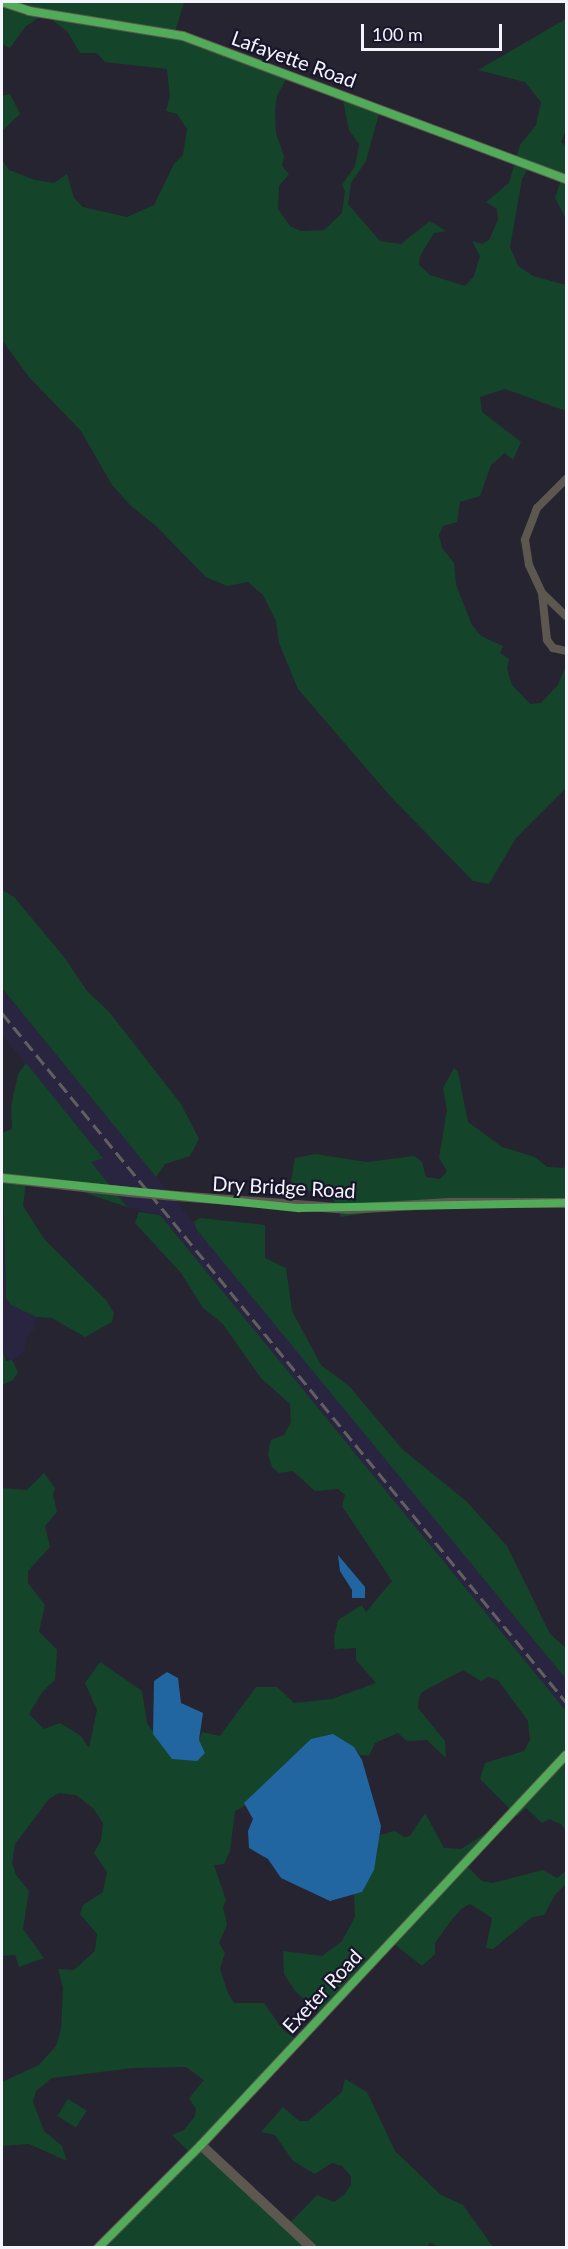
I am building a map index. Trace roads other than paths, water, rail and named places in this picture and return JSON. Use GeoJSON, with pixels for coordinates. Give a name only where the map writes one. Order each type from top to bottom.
{"type":"FeatureCollection","features":[{"type":"Feature","properties":{"kind":"street","name":"Lafayette Road"},"geometry":{"type":"LineString","coordinates":[[2,2],[56,16],[183,36],[567,179]]}},
{"type":"Feature","properties":{"kind":"street"},"geometry":{"type":"LineString","coordinates":[[567,479],[537,508],[525,540],[529,565],[542,593],[547,640],[553,648],[567,651]]}},
{"type":"Feature","properties":{"kind":"street"},"geometry":{"type":"LineString","coordinates":[[542,593],[567,616]]}},
{"type":"Feature","properties":{"kind":"street","name":"Dry Bridge Road"},"geometry":{"type":"LineString","coordinates":[[2,1178],[129,1192],[347,1209],[450,1203],[567,1203]]}},
{"type":"Feature","properties":{"kind":"street","name":"Exeter Road"},"geometry":{"type":"LineString","coordinates":[[98,2247],[201,2145],[567,1755]]}},
{"type":"Feature","properties":{"kind":"street"},"geometry":{"type":"LineString","coordinates":[[201,2145],[312,2247]]}},
{"type":"Feature","properties":{"kind":"water"},"geometry":{"type":"Polygon","coordinates":[[[338,1555],[365,1587],[365,1598],[352,1598],[352,1590],[340,1571],[338,1555]]]}},
{"type":"Feature","properties":{"kind":"water"},"geometry":{"type":"Polygon","coordinates":[[[167,1672],[178,1678],[181,1703],[203,1713],[199,1740],[205,1753],[197,1761],[172,1759],[153,1734],[154,1681],[167,1672]]]}},
{"type":"Feature","properties":{"kind":"water"},"geometry":{"type":"Polygon","coordinates":[[[333,1734],[354,1747],[362,1760],[381,1826],[374,1870],[362,1892],[330,1901],[281,1878],[268,1859],[249,1848],[248,1831],[253,1819],[244,1803],[311,1739],[333,1734]]]}},
{"type":"Feature","properties":{"kind":"railway"},"geometry":{"type":"LineString","coordinates":[[2,1013],[566,1702]]}}]}
